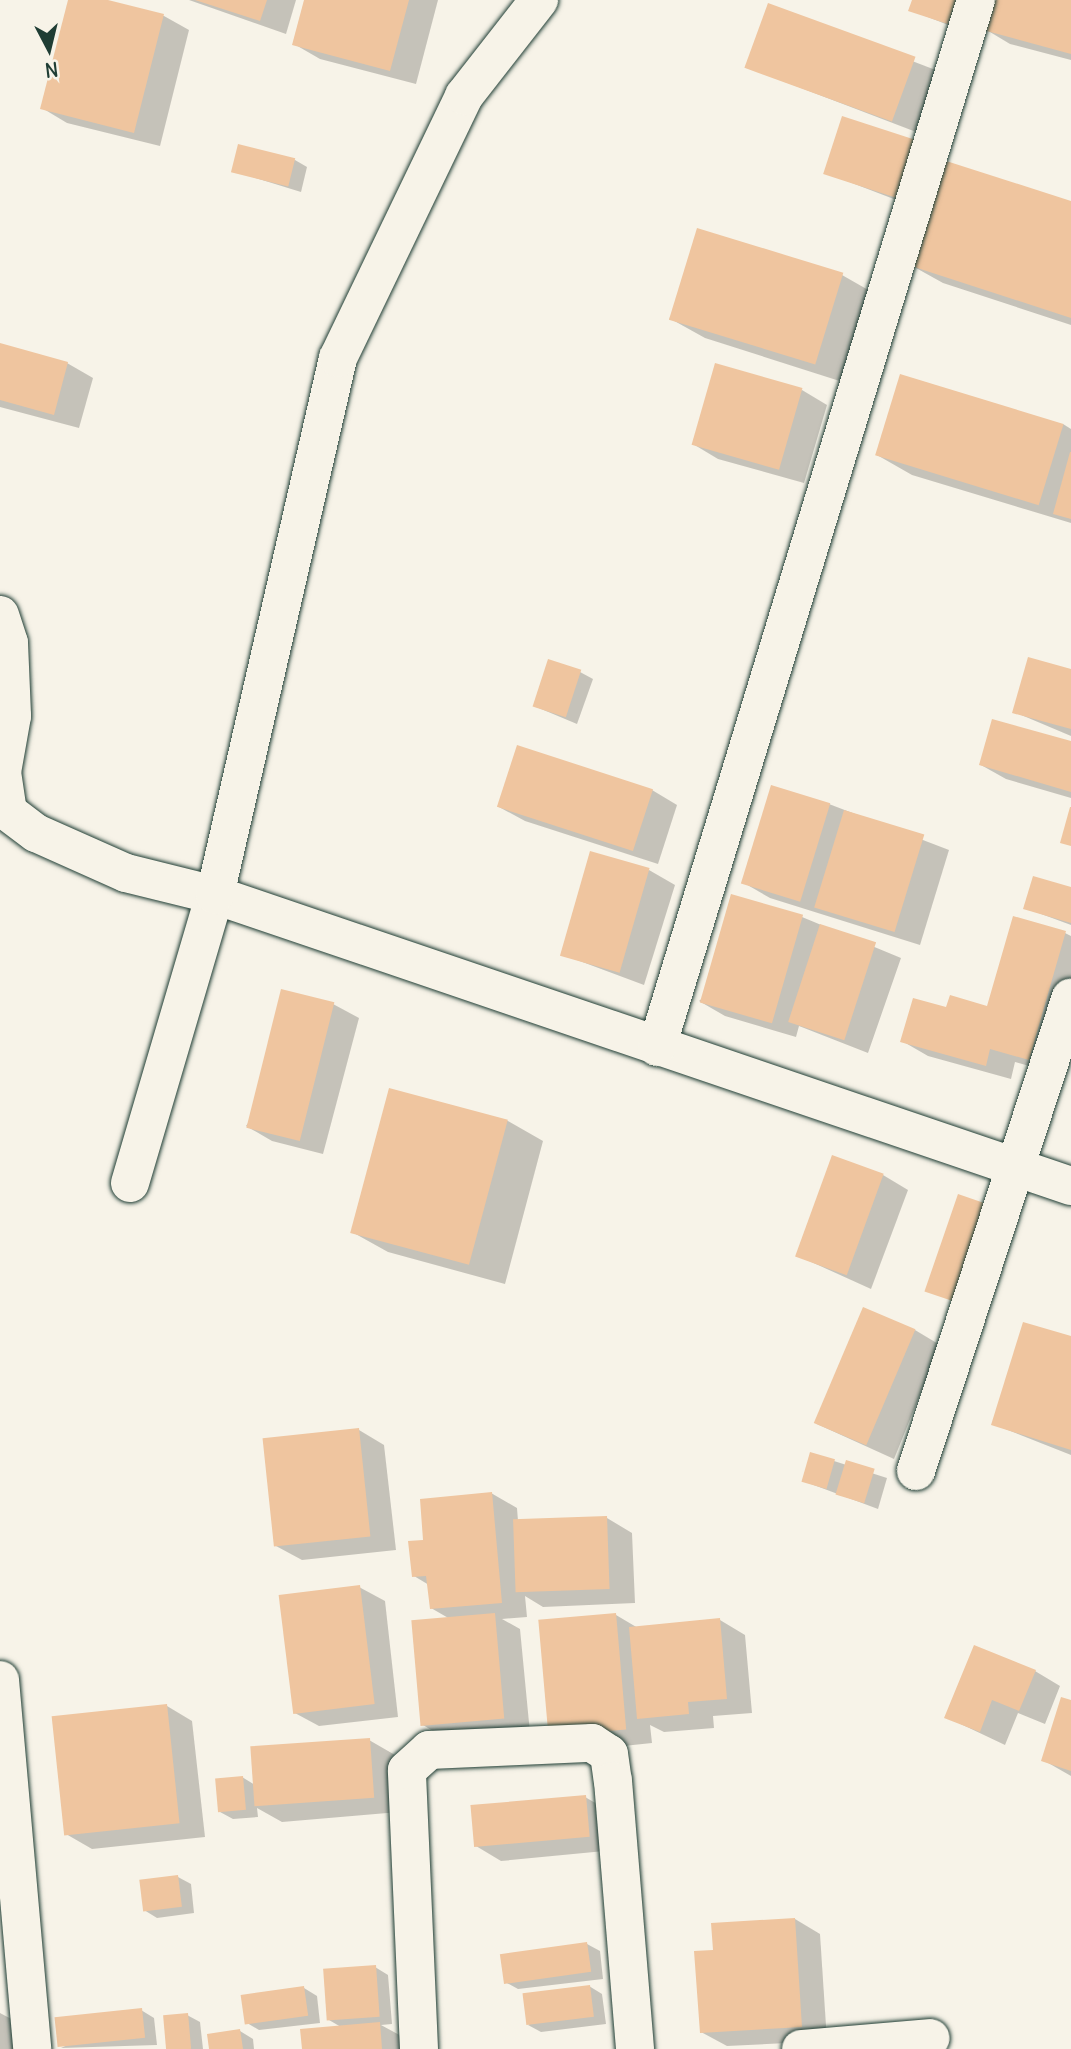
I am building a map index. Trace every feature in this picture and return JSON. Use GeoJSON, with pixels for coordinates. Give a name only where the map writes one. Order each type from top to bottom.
{"type":"FeatureCollection","features":[{"type":"Feature","properties":{"kind":"street"},"geometry":{"type":"LineString","coordinates":[[130,1183],[215,895],[338,358],[464,96],[539,0]]}},
{"type":"Feature","properties":{"kind":"street"},"geometry":{"type":"LineString","coordinates":[[657,1047],[976,0]]}},
{"type":"Feature","properties":{"kind":"street"},"geometry":{"type":"LineString","coordinates":[[0,615],[9,643],[12,716],[2,772],[4,805],[36,833],[115,868],[215,895],[1071,1186]]}},
{"type":"Feature","properties":{"kind":"street"},"geometry":{"type":"LineString","coordinates":[[916,1471],[1071,998]]}},
{"type":"Feature","properties":{"kind":"street"},"geometry":{"type":"LineString","coordinates":[[0,1680],[32,2049]]}},
{"type":"Feature","properties":{"kind":"street"},"geometry":{"type":"LineString","coordinates":[[419,2049],[407,1770],[429,1750],[592,1743],[609,1754],[613,1780],[635,2049]]}},
{"type":"Feature","properties":{"kind":"street"},"geometry":{"type":"LineString","coordinates":[[801,2049],[931,2038]]}},
{"type":"Feature","properties":{"kind":"building"},"geometry":{"type":"Polygon","coordinates":[[[68,0],[108,0],[164,14],[134,133],[40,109],[68,0]]]}},
{"type":"Feature","properties":{"kind":"building"},"geometry":{"type":"Polygon","coordinates":[[[195,0],[267,0],[260,21],[195,0]]]}},
{"type":"Feature","properties":{"kind":"building"},"geometry":{"type":"Polygon","coordinates":[[[304,0],[409,0],[390,71],[292,45],[304,0]]]}},
{"type":"Feature","properties":{"kind":"building"},"geometry":{"type":"Polygon","coordinates":[[[912,0],[956,0],[948,24],[908,11],[912,0]]]}},
{"type":"Feature","properties":{"kind":"building"},"geometry":{"type":"Polygon","coordinates":[[[991,0],[1071,0],[1071,54],[983,30],[991,0]]]}},
{"type":"Feature","properties":{"kind":"building"},"geometry":{"type":"Polygon","coordinates":[[[768,3],[916,57],[892,122],[744,68],[768,3]]]}},
{"type":"Feature","properties":{"kind":"building"},"geometry":{"type":"Polygon","coordinates":[[[842,116],[918,141],[899,199],[823,174],[842,116]]]}},
{"type":"Feature","properties":{"kind":"building"},"geometry":{"type":"Polygon","coordinates":[[[238,144],[295,158],[288,186],[231,172],[238,144]]]}},
{"type":"Feature","properties":{"kind":"building"},"geometry":{"type":"Polygon","coordinates":[[[940,159],[1071,201],[1071,318],[905,264],[940,159]]]}},
{"type":"Feature","properties":{"kind":"building"},"geometry":{"type":"Polygon","coordinates":[[[697,228],[843,273],[815,365],[669,320],[697,228]]]}},
{"type":"Feature","properties":{"kind":"building"},"geometry":{"type":"Polygon","coordinates":[[[0,343],[68,362],[54,415],[0,400],[0,343]]]}},
{"type":"Feature","properties":{"kind":"building"},"geometry":{"type":"Polygon","coordinates":[[[715,363],[802,388],[779,470],[692,445],[715,363]]]}},
{"type":"Feature","properties":{"kind":"building"},"geometry":{"type":"Polygon","coordinates":[[[900,374],[1064,424],[1039,505],[875,455],[900,374]]]}},
{"type":"Feature","properties":{"kind":"building"},"geometry":{"type":"Polygon","coordinates":[[[1071,452],[1071,519],[1053,514],[1071,452]]]}},
{"type":"Feature","properties":{"kind":"building"},"geometry":{"type":"Polygon","coordinates":[[[1028,657],[1071,669],[1071,729],[1012,713],[1028,657]]]}},
{"type":"Feature","properties":{"kind":"building"},"geometry":{"type":"Polygon","coordinates":[[[548,659],[581,670],[566,717],[533,707],[548,659]]]}},
{"type":"Feature","properties":{"kind":"building"},"geometry":{"type":"Polygon","coordinates":[[[992,719],[1071,741],[1071,792],[979,765],[992,719]]]}},
{"type":"Feature","properties":{"kind":"building"},"geometry":{"type":"Polygon","coordinates":[[[517,745],[653,789],[633,851],[497,807],[517,745]]]}},
{"type":"Feature","properties":{"kind":"building"},"geometry":{"type":"Polygon","coordinates":[[[771,785],[830,803],[800,902],[741,883],[771,785]]]}},
{"type":"Feature","properties":{"kind":"building"},"geometry":{"type":"Polygon","coordinates":[[[1071,807],[1071,846],[1060,843],[1071,807]]]}},
{"type":"Feature","properties":{"kind":"building"},"geometry":{"type":"Polygon","coordinates":[[[844,810],[924,835],[895,932],[814,908],[844,810]]]}},
{"type":"Feature","properties":{"kind":"building"},"geometry":{"type":"Polygon","coordinates":[[[590,851],[650,868],[620,973],[560,956],[590,851]]]}},
{"type":"Feature","properties":{"kind":"building"},"geometry":{"type":"Polygon","coordinates":[[[1033,876],[1071,887],[1071,923],[1023,909],[1033,876]]]}},
{"type":"Feature","properties":{"kind":"building"},"geometry":{"type":"Polygon","coordinates":[[[731,894],[803,915],[772,1023],[700,1003],[731,894]]]}},
{"type":"Feature","properties":{"kind":"building"},"geometry":{"type":"Polygon","coordinates":[[[1013,916],[1066,931],[1029,1060],[990,1049],[986,1066],[900,1042],[913,998],[946,1007],[950,995],[987,1006],[1013,916]]]}},
{"type":"Feature","properties":{"kind":"building"},"geometry":{"type":"Polygon","coordinates":[[[820,924],[876,942],[844,1040],[788,1022],[820,924]]]}},
{"type":"Feature","properties":{"kind":"building"},"geometry":{"type":"Polygon","coordinates":[[[281,989],[334,1002],[300,1141],[246,1128],[281,989]]]}},
{"type":"Feature","properties":{"kind":"building"},"geometry":{"type":"Polygon","coordinates":[[[389,1088],[508,1120],[469,1265],[350,1233],[389,1088]]]}},
{"type":"Feature","properties":{"kind":"building"},"geometry":{"type":"Polygon","coordinates":[[[832,1155],[884,1174],[847,1275],[795,1256],[832,1155]]]}},
{"type":"Feature","properties":{"kind":"building"},"geometry":{"type":"Polygon","coordinates":[[[958,1194],[992,1206],[959,1303],[924,1291],[958,1194]]]}},
{"type":"Feature","properties":{"kind":"building"},"geometry":{"type":"Polygon","coordinates":[[[863,1307],[915,1329],[866,1445],[814,1423],[863,1307]]]}},
{"type":"Feature","properties":{"kind":"building"},"geometry":{"type":"Polygon","coordinates":[[[1023,1322],[1071,1336],[1071,1450],[991,1425],[1023,1322]]]}},
{"type":"Feature","properties":{"kind":"building"},"geometry":{"type":"Polygon","coordinates":[[[359,1428],[370,1536],[274,1547],[263,1438],[359,1428]]]}},
{"type":"Feature","properties":{"kind":"building"},"geometry":{"type":"Polygon","coordinates":[[[810,1452],[835,1459],[826,1489],[801,1482],[810,1452]]]}},
{"type":"Feature","properties":{"kind":"building"},"geometry":{"type":"Polygon","coordinates":[[[846,1460],[875,1469],[864,1503],[835,1494],[846,1460]]]}},
{"type":"Feature","properties":{"kind":"building"},"geometry":{"type":"Polygon","coordinates":[[[492,1492],[502,1603],[430,1609],[426,1576],[412,1577],[408,1541],[423,1540],[420,1499],[492,1492]]]}},
{"type":"Feature","properties":{"kind":"building"},"geometry":{"type":"Polygon","coordinates":[[[607,1516],[610,1589],[516,1592],[513,1519],[607,1516]]]}},
{"type":"Feature","properties":{"kind":"building"},"geometry":{"type":"Polygon","coordinates":[[[360,1585],[375,1704],[293,1714],[279,1595],[360,1585]]]}},
{"type":"Feature","properties":{"kind":"building"},"geometry":{"type":"Polygon","coordinates":[[[495,1613],[504,1719],[421,1726],[411,1620],[495,1613]]]}},
{"type":"Feature","properties":{"kind":"building"},"geometry":{"type":"Polygon","coordinates":[[[616,1613],[626,1730],[548,1736],[538,1620],[616,1613]]]}},
{"type":"Feature","properties":{"kind":"building"},"geometry":{"type":"Polygon","coordinates":[[[720,1618],[727,1699],[688,1702],[689,1714],[637,1719],[629,1627],[720,1618]]]}},
{"type":"Feature","properties":{"kind":"building"},"geometry":{"type":"Polygon","coordinates":[[[974,1645],[1036,1670],[1019,1711],[992,1700],[980,1732],[944,1718],[974,1645]]]}},
{"type":"Feature","properties":{"kind":"building"},"geometry":{"type":"Polygon","coordinates":[[[1061,1697],[1071,1700],[1071,1771],[1041,1761],[1061,1697]]]}},
{"type":"Feature","properties":{"kind":"building"},"geometry":{"type":"Polygon","coordinates":[[[167,1704],[180,1823],[64,1835],[52,1716],[167,1704]]]}},
{"type":"Feature","properties":{"kind":"building"},"geometry":{"type":"Polygon","coordinates":[[[370,1738],[374,1798],[254,1806],[250,1746],[370,1738]]]}},
{"type":"Feature","properties":{"kind":"building"},"geometry":{"type":"Polygon","coordinates":[[[243,1776],[246,1810],[218,1812],[215,1778],[243,1776]]]}},
{"type":"Feature","properties":{"kind":"building"},"geometry":{"type":"Polygon","coordinates":[[[586,1795],[590,1837],[474,1847],[470,1805],[586,1795]]]}},
{"type":"Feature","properties":{"kind":"building"},"geometry":{"type":"Polygon","coordinates":[[[178,1875],[182,1907],[143,1912],[139,1880],[178,1875]]]}},
{"type":"Feature","properties":{"kind":"building"},"geometry":{"type":"Polygon","coordinates":[[[795,1918],[802,2027],[700,2033],[694,1951],[713,1950],[711,1923],[795,1918]]]}},
{"type":"Feature","properties":{"kind":"building"},"geometry":{"type":"Polygon","coordinates":[[[587,1942],[591,1972],[504,1984],[500,1954],[587,1942]]]}},
{"type":"Feature","properties":{"kind":"building"},"geometry":{"type":"Polygon","coordinates":[[[376,1965],[380,2017],[327,2021],[323,1969],[376,1965]]]}},
{"type":"Feature","properties":{"kind":"building"},"geometry":{"type":"Polygon","coordinates":[[[590,1985],[594,2017],[526,2025],[523,1993],[590,1985]]]}},
{"type":"Feature","properties":{"kind":"building"},"geometry":{"type":"Polygon","coordinates":[[[304,1986],[308,2016],[245,2025],[241,1995],[304,1986]]]}},
{"type":"Feature","properties":{"kind":"building"},"geometry":{"type":"Polygon","coordinates":[[[142,2008],[145,2038],[58,2047],[54,2017],[142,2008]]]}},
{"type":"Feature","properties":{"kind":"building"},"geometry":{"type":"Polygon","coordinates":[[[188,2013],[191,2049],[166,2049],[163,2015],[188,2013]]]}},
{"type":"Feature","properties":{"kind":"building"},"geometry":{"type":"Polygon","coordinates":[[[380,2022],[382,2049],[302,2049],[300,2029],[380,2022]]]}},
{"type":"Feature","properties":{"kind":"building"},"geometry":{"type":"Polygon","coordinates":[[[240,2029],[243,2049],[209,2049],[207,2034],[240,2029]]]}}]}
